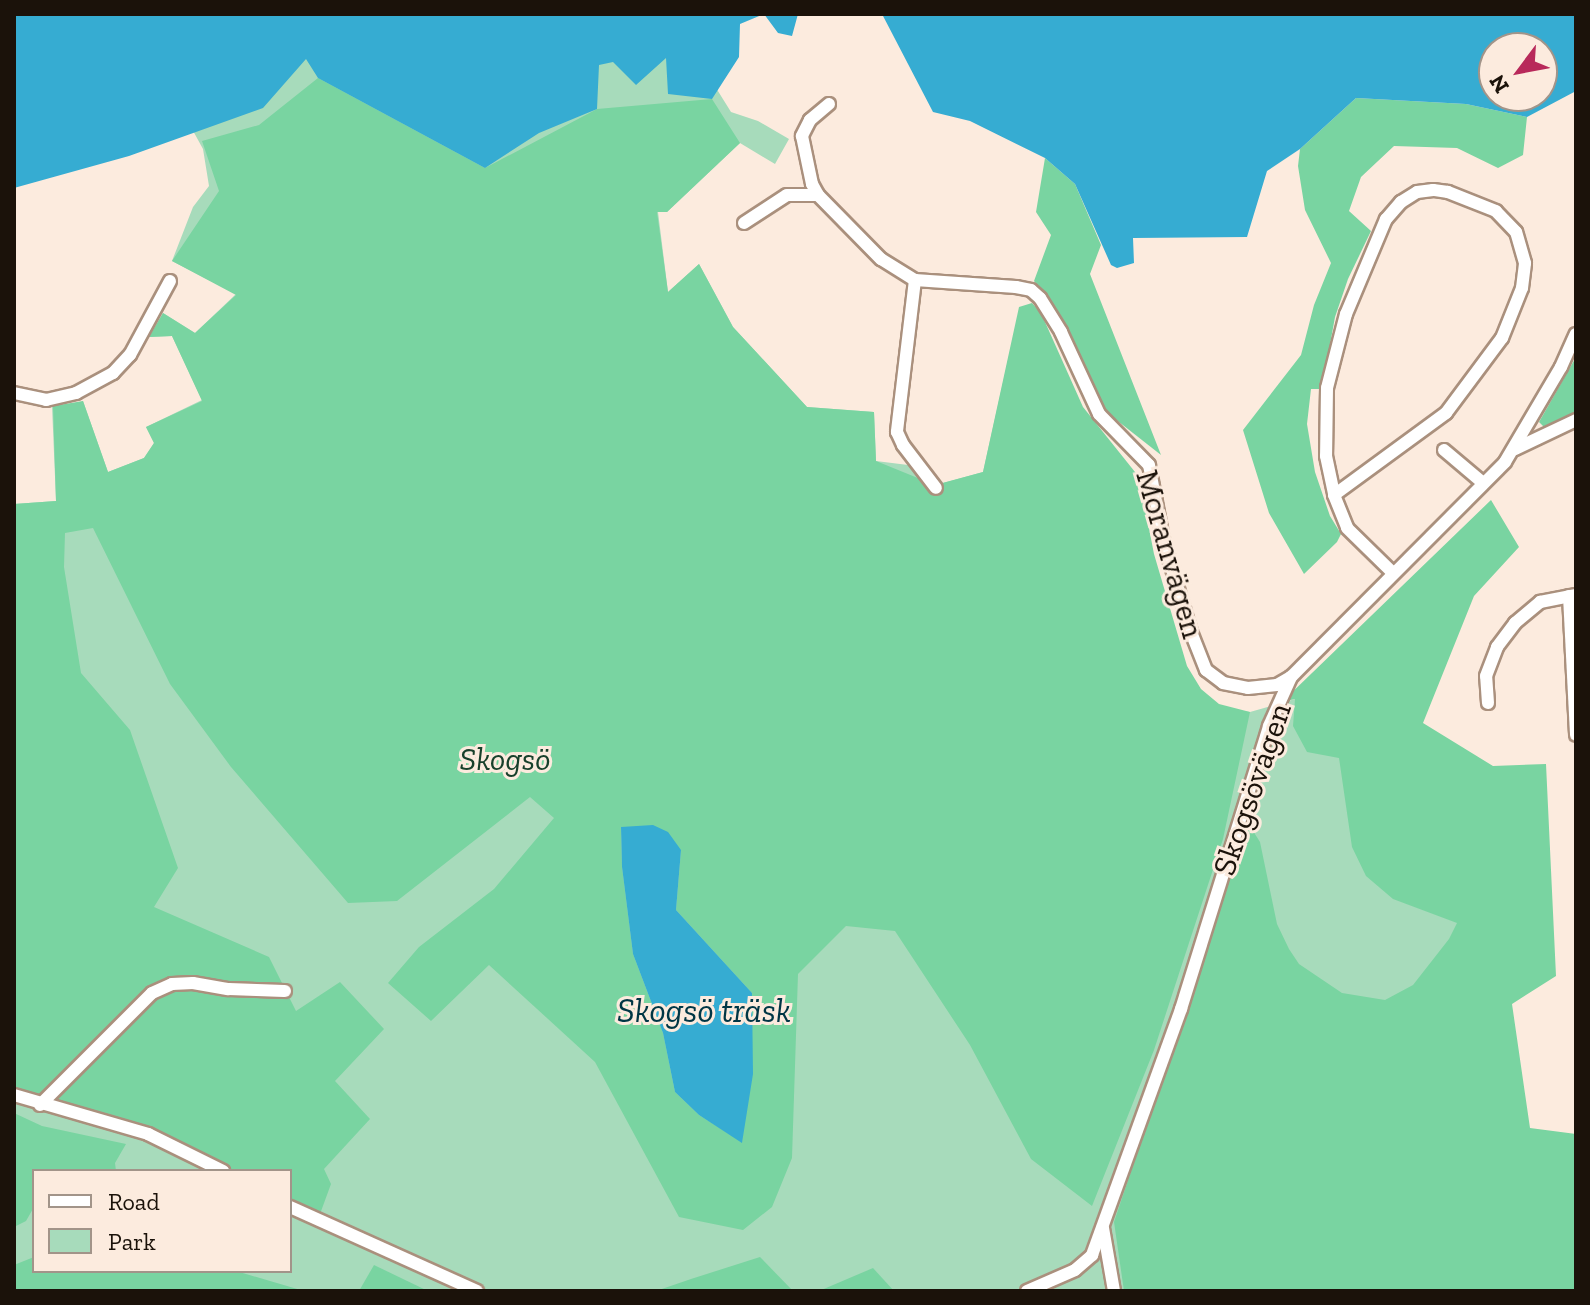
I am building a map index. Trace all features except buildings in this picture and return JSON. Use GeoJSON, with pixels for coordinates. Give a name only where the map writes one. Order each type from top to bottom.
{"type":"FeatureCollection","features":[{"type":"Feature","properties":{"kind":"street","name":"Moranvägen"},"geometry":{"type":"LineString","coordinates":[[829,104],[810,120],[802,136],[812,184],[818,195],[881,259],[915,280],[1016,287],[1031,290],[1040,298],[1099,414],[1149,465],[1163,539],[1191,632],[1206,670],[1223,683],[1248,688],[1277,685],[1291,677]]}},
{"type":"Feature","properties":{"kind":"street"},"geometry":{"type":"LineString","coordinates":[[1334,495],[1446,413],[1502,338],[1522,288],[1525,263],[1516,232],[1507,219],[1486,206],[1433,190],[1409,197],[1386,219],[1346,314],[1327,388],[1326,456],[1334,495],[1347,528],[1393,573]]}},
{"type":"Feature","properties":{"kind":"street"},"geometry":{"type":"LineString","coordinates":[[744,223],[787,195],[818,195]]}},
{"type":"Feature","properties":{"kind":"street"},"geometry":{"type":"LineString","coordinates":[[915,280],[897,432],[903,445],[936,488]]}},
{"type":"Feature","properties":{"kind":"street"},"geometry":{"type":"LineString","coordinates":[[14,393],[46,400],[76,393],[113,373],[130,355],[170,281]]}},
{"type":"Feature","properties":{"kind":"street","name":"Skogsövägen"},"geometry":{"type":"LineString","coordinates":[[1027,1291],[1085,1264],[1103,1228],[1181,1009],[1269,726],[1291,677],[1515,449],[1576,334]]}},
{"type":"Feature","properties":{"kind":"street"},"geometry":{"type":"LineString","coordinates":[[1515,449],[1576,420]]}},
{"type":"Feature","properties":{"kind":"street"},"geometry":{"type":"LineString","coordinates":[[1444,450],[1483,483]]}},
{"type":"Feature","properties":{"kind":"street"},"geometry":{"type":"LineString","coordinates":[[1488,703],[1486,676],[1497,647],[1515,623],[1540,602],[1572,596],[1576,735]]}},
{"type":"Feature","properties":{"kind":"street"},"geometry":{"type":"LineString","coordinates":[[40,1105],[152,993],[172,984],[193,983],[228,989],[285,991]]}},
{"type":"Feature","properties":{"kind":"street"},"geometry":{"type":"LineString","coordinates":[[14,1095],[148,1134],[219,1169]]}},
{"type":"Feature","properties":{"kind":"street"},"geometry":{"type":"LineString","coordinates":[[292,1208],[359,1235],[477,1291]]}},
{"type":"Feature","properties":{"kind":"street"},"geometry":{"type":"LineString","coordinates":[[1103,1228],[1114,1291]]}},
{"type":"Feature","properties":{"kind":"green space","name":"Skogsö"},"geometry":{"type":"Polygon","coordinates":[[[129,14],[670,14],[731,112],[758,121],[789,139],[775,164],[740,143],[667,212],[658,212],[668,292],[699,264],[733,327],[807,407],[874,412],[876,461],[924,467],[936,485],[983,472],[1017,320],[1182,681],[1214,707],[1250,712],[1295,699],[1427,804],[1540,819],[1475,1019],[1574,1291],[14,1291],[14,504],[56,501],[52,406],[83,401],[108,472],[144,458],[154,443],[146,427],[202,400],[172,336],[149,337],[163,313],[195,333],[236,294],[172,261],[193,207],[209,186],[203,149],[129,14]]]}},
{"type":"Feature","properties":{"kind":"green space","name":"Skogsö"},"geometry":{"type":"Polygon","coordinates":[[[318,78],[485,168],[597,109],[712,99],[740,143],[667,212],[657,212],[668,292],[699,264],[733,327],[807,407],[874,412],[876,461],[935,485],[983,472],[1019,307],[1032,303],[1041,313],[1083,407],[1139,477],[1154,554],[1187,666],[1201,689],[1219,704],[1250,712],[1223,839],[1154,1050],[1092,1206],[1031,1159],[970,1045],[895,931],[846,926],[798,974],[792,1158],[772,1207],[743,1230],[679,1217],[595,1062],[489,965],[431,1021],[388,983],[419,947],[494,889],[554,818],[530,797],[397,901],[348,903],[231,767],[170,684],[93,528],[65,533],[64,567],[81,673],[130,730],[178,868],[154,907],[269,957],[296,1011],[340,982],[384,1029],[335,1081],[370,1119],[324,1169],[331,1184],[320,1214],[292,1201],[292,1169],[230,1169],[141,1124],[36,1099],[14,1086],[14,504],[56,501],[53,406],[83,401],[108,472],[144,458],[154,443],[146,427],[202,401],[172,336],[149,337],[163,313],[195,333],[236,295],[172,261],[219,191],[202,141],[259,125],[318,78]],[[621,827],[622,867],[633,954],[663,1033],[675,1092],[699,1115],[742,1142],[752,993],[676,910],[681,850],[621,827]]]}},
{"type":"Feature","properties":{"kind":"green space"},"geometry":{"type":"Polygon","coordinates":[[[1356,98],[1466,104],[1478,107],[1478,112],[1504,112],[1527,117],[1523,155],[1498,168],[1457,148],[1394,146],[1361,177],[1349,211],[1371,231],[1348,279],[1335,317],[1322,389],[1311,389],[1307,424],[1315,472],[1330,516],[1341,534],[1337,542],[1304,574],[1269,513],[1243,430],[1301,355],[1314,305],[1331,263],[1305,210],[1298,166],[1300,149],[1356,98]]]}},
{"type":"Feature","properties":{"kind":"green space"},"geometry":{"type":"Polygon","coordinates":[[[1045,158],[1075,184],[1101,245],[1090,274],[1161,455],[1105,411],[1058,313],[1034,281],[1051,235],[1036,212],[1045,158]]]}},
{"type":"Feature","properties":{"kind":"green space"},"geometry":{"type":"Polygon","coordinates":[[[1576,357],[1576,416],[1546,429],[1539,422],[1576,357]]]}},
{"type":"Feature","properties":{"kind":"green space"},"geometry":{"type":"Polygon","coordinates":[[[1491,500],[1519,547],[1474,596],[1423,723],[1493,766],[1546,764],[1556,976],[1512,1004],[1530,1128],[1576,1134],[1576,1291],[1124,1291],[1114,1222],[1248,823],[1260,842],[1277,924],[1289,949],[1299,964],[1342,993],[1385,1000],[1413,985],[1449,939],[1457,923],[1393,899],[1366,876],[1352,847],[1339,758],[1307,752],[1293,726],[1295,699],[1282,702],[1491,500]]]}},
{"type":"Feature","properties":{"kind":"green space"},"geometry":{"type":"Polygon","coordinates":[[[14,1113],[42,1126],[126,1144],[115,1163],[116,1169],[32,1169],[32,1210],[26,1221],[14,1227],[14,1113]]]}},
{"type":"Feature","properties":{"kind":"green space"},"geometry":{"type":"Polygon","coordinates":[[[760,1257],[793,1291],[656,1291],[691,1279],[760,1257]]]}},
{"type":"Feature","properties":{"kind":"green space"},"geometry":{"type":"Polygon","coordinates":[[[32,1258],[32,1273],[243,1273],[304,1291],[14,1291],[14,1265],[32,1258]]]}},
{"type":"Feature","properties":{"kind":"green space"},"geometry":{"type":"Polygon","coordinates":[[[374,1265],[428,1291],[359,1291],[374,1265]]]}},
{"type":"Feature","properties":{"kind":"green space"},"geometry":{"type":"Polygon","coordinates":[[[873,1268],[894,1291],[819,1291],[873,1268]]]}},
{"type":"Feature","properties":{"kind":"water"},"geometry":{"type":"Polygon","coordinates":[[[14,14],[764,14],[740,24],[739,57],[712,99],[668,94],[666,58],[636,85],[613,62],[599,65],[597,109],[539,133],[485,168],[318,78],[306,59],[263,108],[129,156],[14,188],[14,14]]]}},
{"type":"Feature","properties":{"kind":"water"},"geometry":{"type":"Polygon","coordinates":[[[764,14],[798,14],[792,36],[778,33],[764,14]]]}},
{"type":"Feature","properties":{"kind":"water"},"geometry":{"type":"Polygon","coordinates":[[[882,14],[1576,14],[1576,91],[1558,101],[1558,32],[1478,32],[1478,107],[1356,98],[1300,149],[1267,171],[1247,237],[1133,238],[1134,263],[1117,268],[1111,265],[1075,184],[1045,158],[970,121],[933,112],[882,14]]]}},
{"type":"Feature","properties":{"kind":"water"},"geometry":{"type":"Polygon","coordinates":[[[1504,112],[1536,112],[1527,117],[1504,112]]]}},
{"type":"Feature","properties":{"kind":"water","name":"Skogsö träsk"},"geometry":{"type":"Polygon","coordinates":[[[653,825],[668,832],[681,850],[676,910],[752,993],[753,1074],[742,1143],[699,1115],[675,1092],[663,1033],[633,954],[622,867],[621,827],[653,825]]]}}]}
